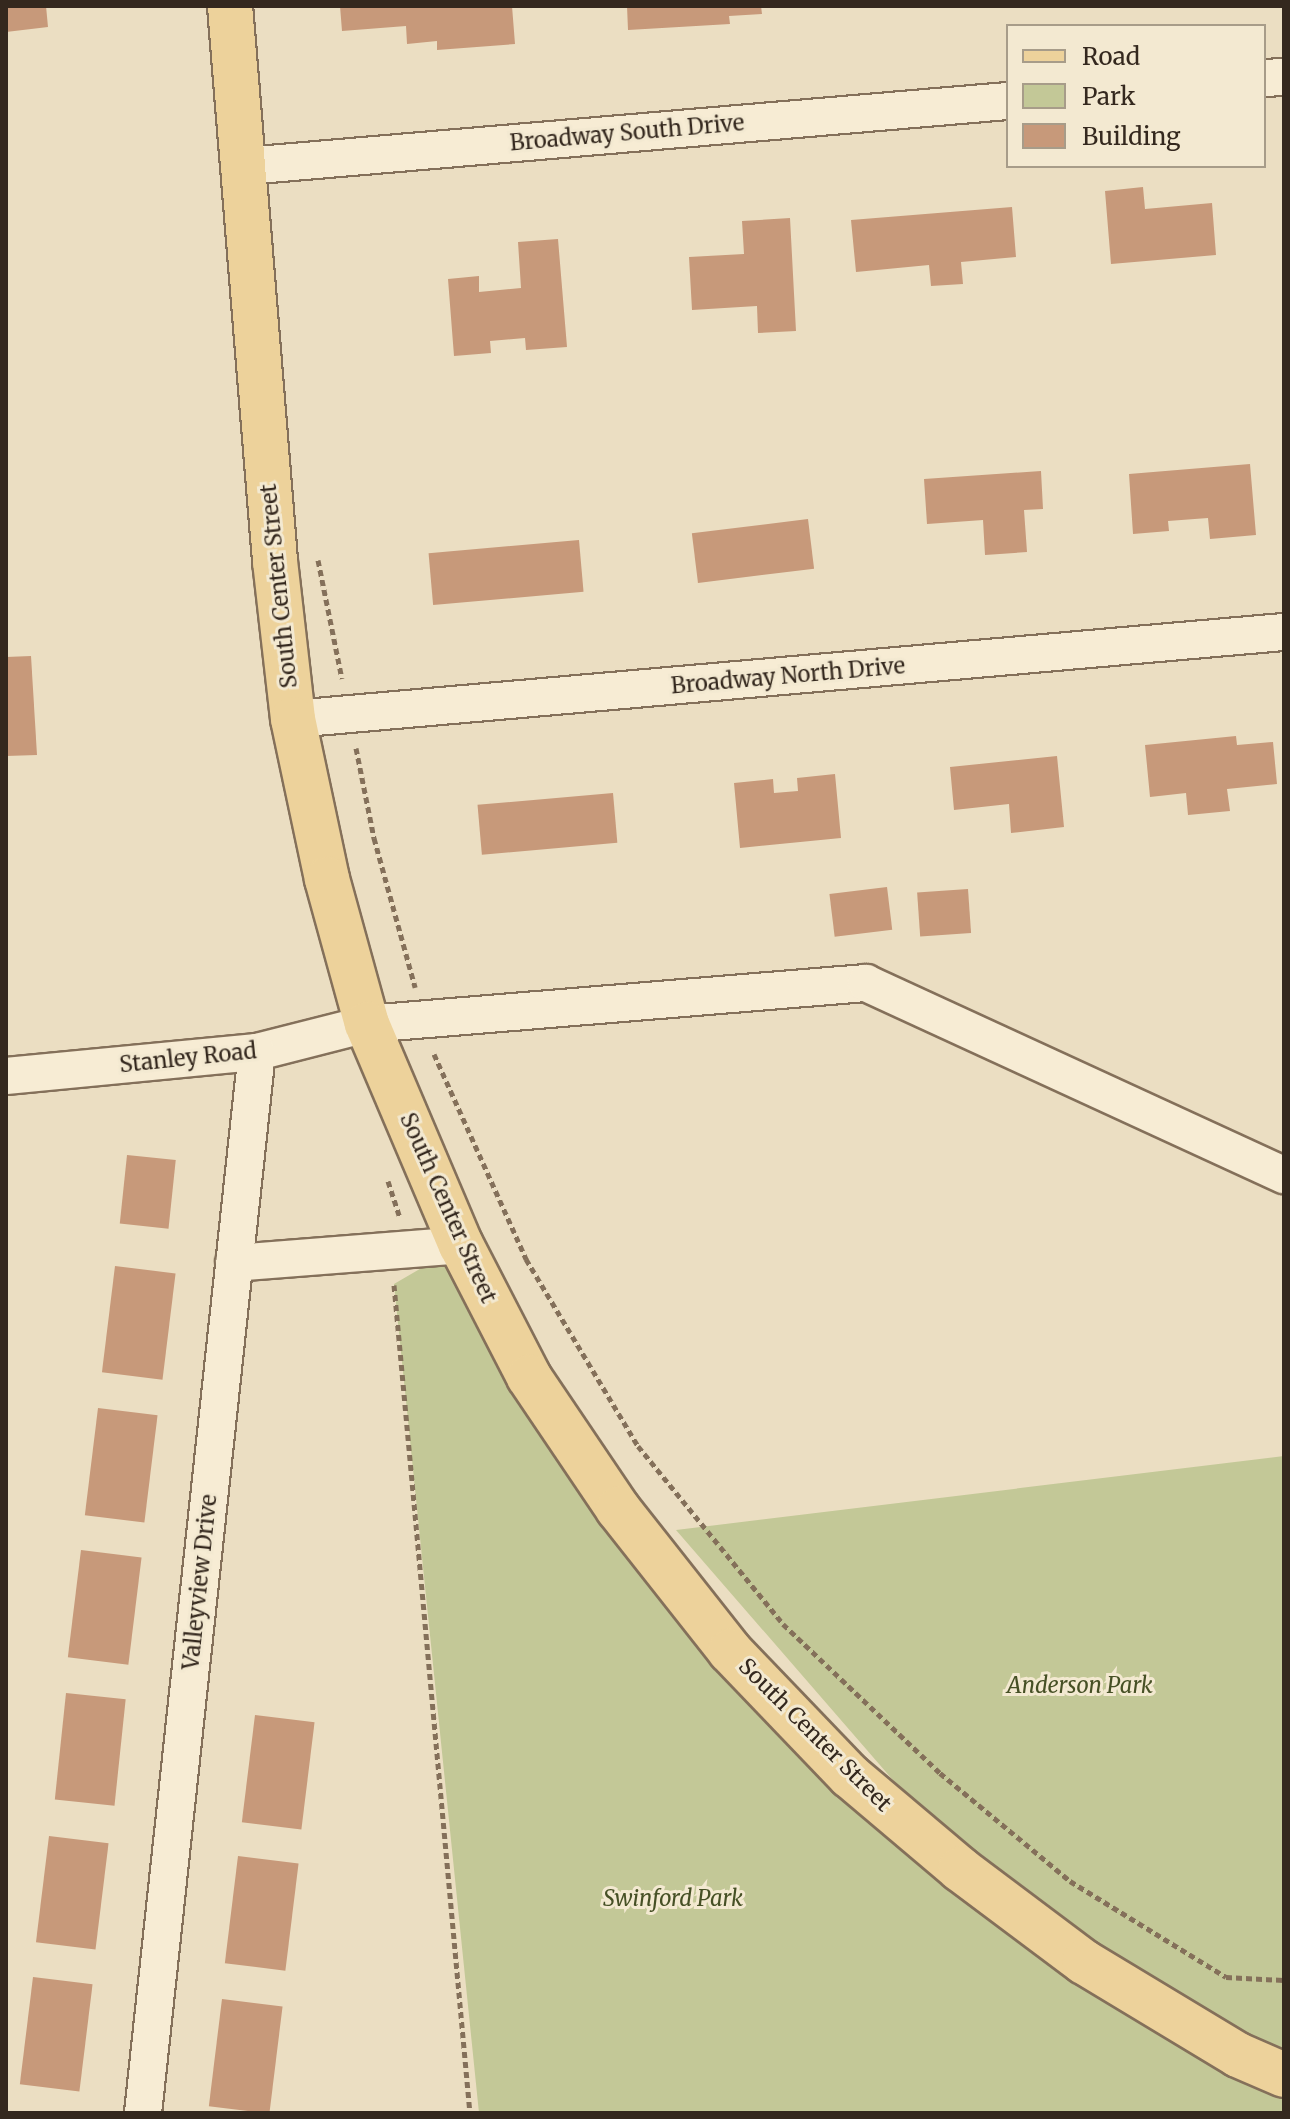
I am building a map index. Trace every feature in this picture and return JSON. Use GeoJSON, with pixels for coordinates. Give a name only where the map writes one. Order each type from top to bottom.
{"type":"FeatureCollection","features":[{"type":"Feature","properties":{"kind":"main road","name":"South Center Street"},"geometry":{"type":"LineString","coordinates":[[230,6],[246,166],[275,561],[293,719],[327,879],[367,1024],[461,1245],[529,1377],[618,1509],[730,1651],[850,1776],[960,1869],[1084,1962],[1238,2055],[1284,2075]]}},
{"type":"Feature","properties":{"kind":"street","name":"Broadway South Drive"},"geometry":{"type":"LineString","coordinates":[[246,166],[1006,101]]}},
{"type":"Feature","properties":{"kind":"street","name":"Broadway North Drive"},"geometry":{"type":"LineString","coordinates":[[293,719],[1284,632]]}},
{"type":"Feature","properties":{"kind":"street","name":"Stanley Road"},"geometry":{"type":"LineString","coordinates":[[6,1076],[257,1052],[367,1024],[866,983],[1284,1175]]}},
{"type":"Feature","properties":{"kind":"street","name":"Valleyview Drive"},"geometry":{"type":"LineString","coordinates":[[143,2113],[257,1052]]}},
{"type":"Feature","properties":{"kind":"street"},"geometry":{"type":"LineString","coordinates":[[234,1263],[461,1245]]}},
{"type":"Feature","properties":{"kind":"path"},"geometry":{"type":"LineString","coordinates":[[315,547],[374,838],[437,1066],[526,1259],[638,1446],[783,1624],[940,1773],[1070,1881],[1226,1977],[1284,1980]]}},
{"type":"Feature","properties":{"kind":"path"},"geometry":{"type":"LineString","coordinates":[[395,1250],[470,2113]]}},
{"type":"Feature","properties":{"kind":"green space"},"geometry":{"type":"Polygon","coordinates":[[[461,1245],[618,1509],[984,1885],[676,1530],[1284,1456],[1284,2113],[479,2113],[394,1284],[461,1245]]]}},
{"type":"Feature","properties":{"kind":"building"},"geometry":{"type":"Polygon","coordinates":[[[6,6],[46,6],[48,27],[6,32],[6,6]]]}},
{"type":"Feature","properties":{"kind":"building"},"geometry":{"type":"Polygon","coordinates":[[[340,6],[512,6],[515,44],[437,50],[437,41],[407,44],[406,26],[342,31],[340,6]]]}},
{"type":"Feature","properties":{"kind":"building"},"geometry":{"type":"Polygon","coordinates":[[[627,6],[761,6],[762,14],[729,16],[730,24],[628,30],[627,6]]]}},
{"type":"Feature","properties":{"kind":"building"},"geometry":{"type":"Polygon","coordinates":[[[1143,187],[1145,209],[1212,203],[1216,255],[1111,264],[1105,191],[1143,187]]]}},
{"type":"Feature","properties":{"kind":"building"},"geometry":{"type":"Polygon","coordinates":[[[1012,207],[1016,257],[961,262],[963,284],[931,286],[929,265],[856,272],[851,220],[1012,207]]]}},
{"type":"Feature","properties":{"kind":"building"},"geometry":{"type":"Polygon","coordinates":[[[790,218],[796,331],[758,333],[757,306],[692,310],[689,257],[744,254],[742,221],[790,218]]]}},
{"type":"Feature","properties":{"kind":"building"},"geometry":{"type":"Polygon","coordinates":[[[558,239],[567,347],[526,350],[525,338],[490,341],[491,353],[454,356],[448,279],[479,276],[479,292],[521,288],[518,242],[558,239]]]}},
{"type":"Feature","properties":{"kind":"building"},"geometry":{"type":"Polygon","coordinates":[[[1250,464],[1256,535],[1210,539],[1208,518],[1168,521],[1169,531],[1133,534],[1129,474],[1250,464]]]}},
{"type":"Feature","properties":{"kind":"building"},"geometry":{"type":"Polygon","coordinates":[[[1041,471],[1043,509],[1024,510],[1027,552],[985,555],[983,520],[927,524],[924,479],[1041,471]]]}},
{"type":"Feature","properties":{"kind":"building"},"geometry":{"type":"Polygon","coordinates":[[[808,519],[814,569],[698,583],[692,533],[808,519]]]}},
{"type":"Feature","properties":{"kind":"building"},"geometry":{"type":"Polygon","coordinates":[[[579,540],[584,592],[433,605],[429,553],[579,540]]]}},
{"type":"Feature","properties":{"kind":"building"},"geometry":{"type":"Polygon","coordinates":[[[31,656],[37,755],[6,756],[6,657],[31,656]]]}},
{"type":"Feature","properties":{"kind":"building"},"geometry":{"type":"Polygon","coordinates":[[[1236,736],[1237,745],[1273,742],[1277,784],[1227,789],[1230,811],[1188,815],[1186,793],[1150,797],[1145,745],[1236,736]]]}},
{"type":"Feature","properties":{"kind":"building"},"geometry":{"type":"Polygon","coordinates":[[[1057,756],[1064,827],[1011,833],[1009,804],[954,810],[950,767],[1057,756]]]}},
{"type":"Feature","properties":{"kind":"building"},"geometry":{"type":"Polygon","coordinates":[[[835,774],[841,838],[740,848],[734,783],[773,779],[774,793],[798,791],[797,778],[835,774]]]}},
{"type":"Feature","properties":{"kind":"building"},"geometry":{"type":"Polygon","coordinates":[[[613,793],[617,843],[482,855],[478,805],[613,793]]]}},
{"type":"Feature","properties":{"kind":"building"},"geometry":{"type":"Polygon","coordinates":[[[887,887],[892,930],[835,937],[829,894],[887,887]]]}},
{"type":"Feature","properties":{"kind":"building"},"geometry":{"type":"Polygon","coordinates":[[[968,889],[971,933],[920,936],[917,893],[968,889]]]}},
{"type":"Feature","properties":{"kind":"building"},"geometry":{"type":"Polygon","coordinates":[[[127,1155],[176,1160],[169,1229],[120,1224],[127,1155]]]}},
{"type":"Feature","properties":{"kind":"building"},"geometry":{"type":"Polygon","coordinates":[[[115,1266],[176,1273],[163,1380],[102,1372],[115,1266]]]}},
{"type":"Feature","properties":{"kind":"building"},"geometry":{"type":"Polygon","coordinates":[[[98,1408],[158,1415],[144,1523],[85,1515],[98,1408]]]}},
{"type":"Feature","properties":{"kind":"building"},"geometry":{"type":"Polygon","coordinates":[[[81,1550],[142,1557],[128,1665],[68,1657],[81,1550]]]}},
{"type":"Feature","properties":{"kind":"building"},"geometry":{"type":"Polygon","coordinates":[[[66,1693],[126,1699],[114,1806],[55,1799],[66,1693]]]}},
{"type":"Feature","properties":{"kind":"building"},"geometry":{"type":"Polygon","coordinates":[[[255,1715],[315,1722],[301,1830],[242,1822],[255,1715]]]}},
{"type":"Feature","properties":{"kind":"building"},"geometry":{"type":"Polygon","coordinates":[[[49,1836],[109,1843],[96,1950],[36,1942],[49,1836]]]}},
{"type":"Feature","properties":{"kind":"building"},"geometry":{"type":"Polygon","coordinates":[[[238,1856],[299,1863],[285,1971],[225,1963],[238,1856]]]}},
{"type":"Feature","properties":{"kind":"building"},"geometry":{"type":"Polygon","coordinates":[[[33,1977],[93,1984],[79,2092],[20,2084],[33,1977]]]}},
{"type":"Feature","properties":{"kind":"building"},"geometry":{"type":"Polygon","coordinates":[[[222,1999],[283,2006],[269,2113],[209,2106],[222,1999]]]}},
{"type":"Feature","properties":{"kind":"park label","name":"Anderson Park"},"geometry":{"type":"Point","coordinates":[1080,1686]}},
{"type":"Feature","properties":{"kind":"park label","name":"Swinford Park"},"geometry":{"type":"Point","coordinates":[673,1899]}}]}
